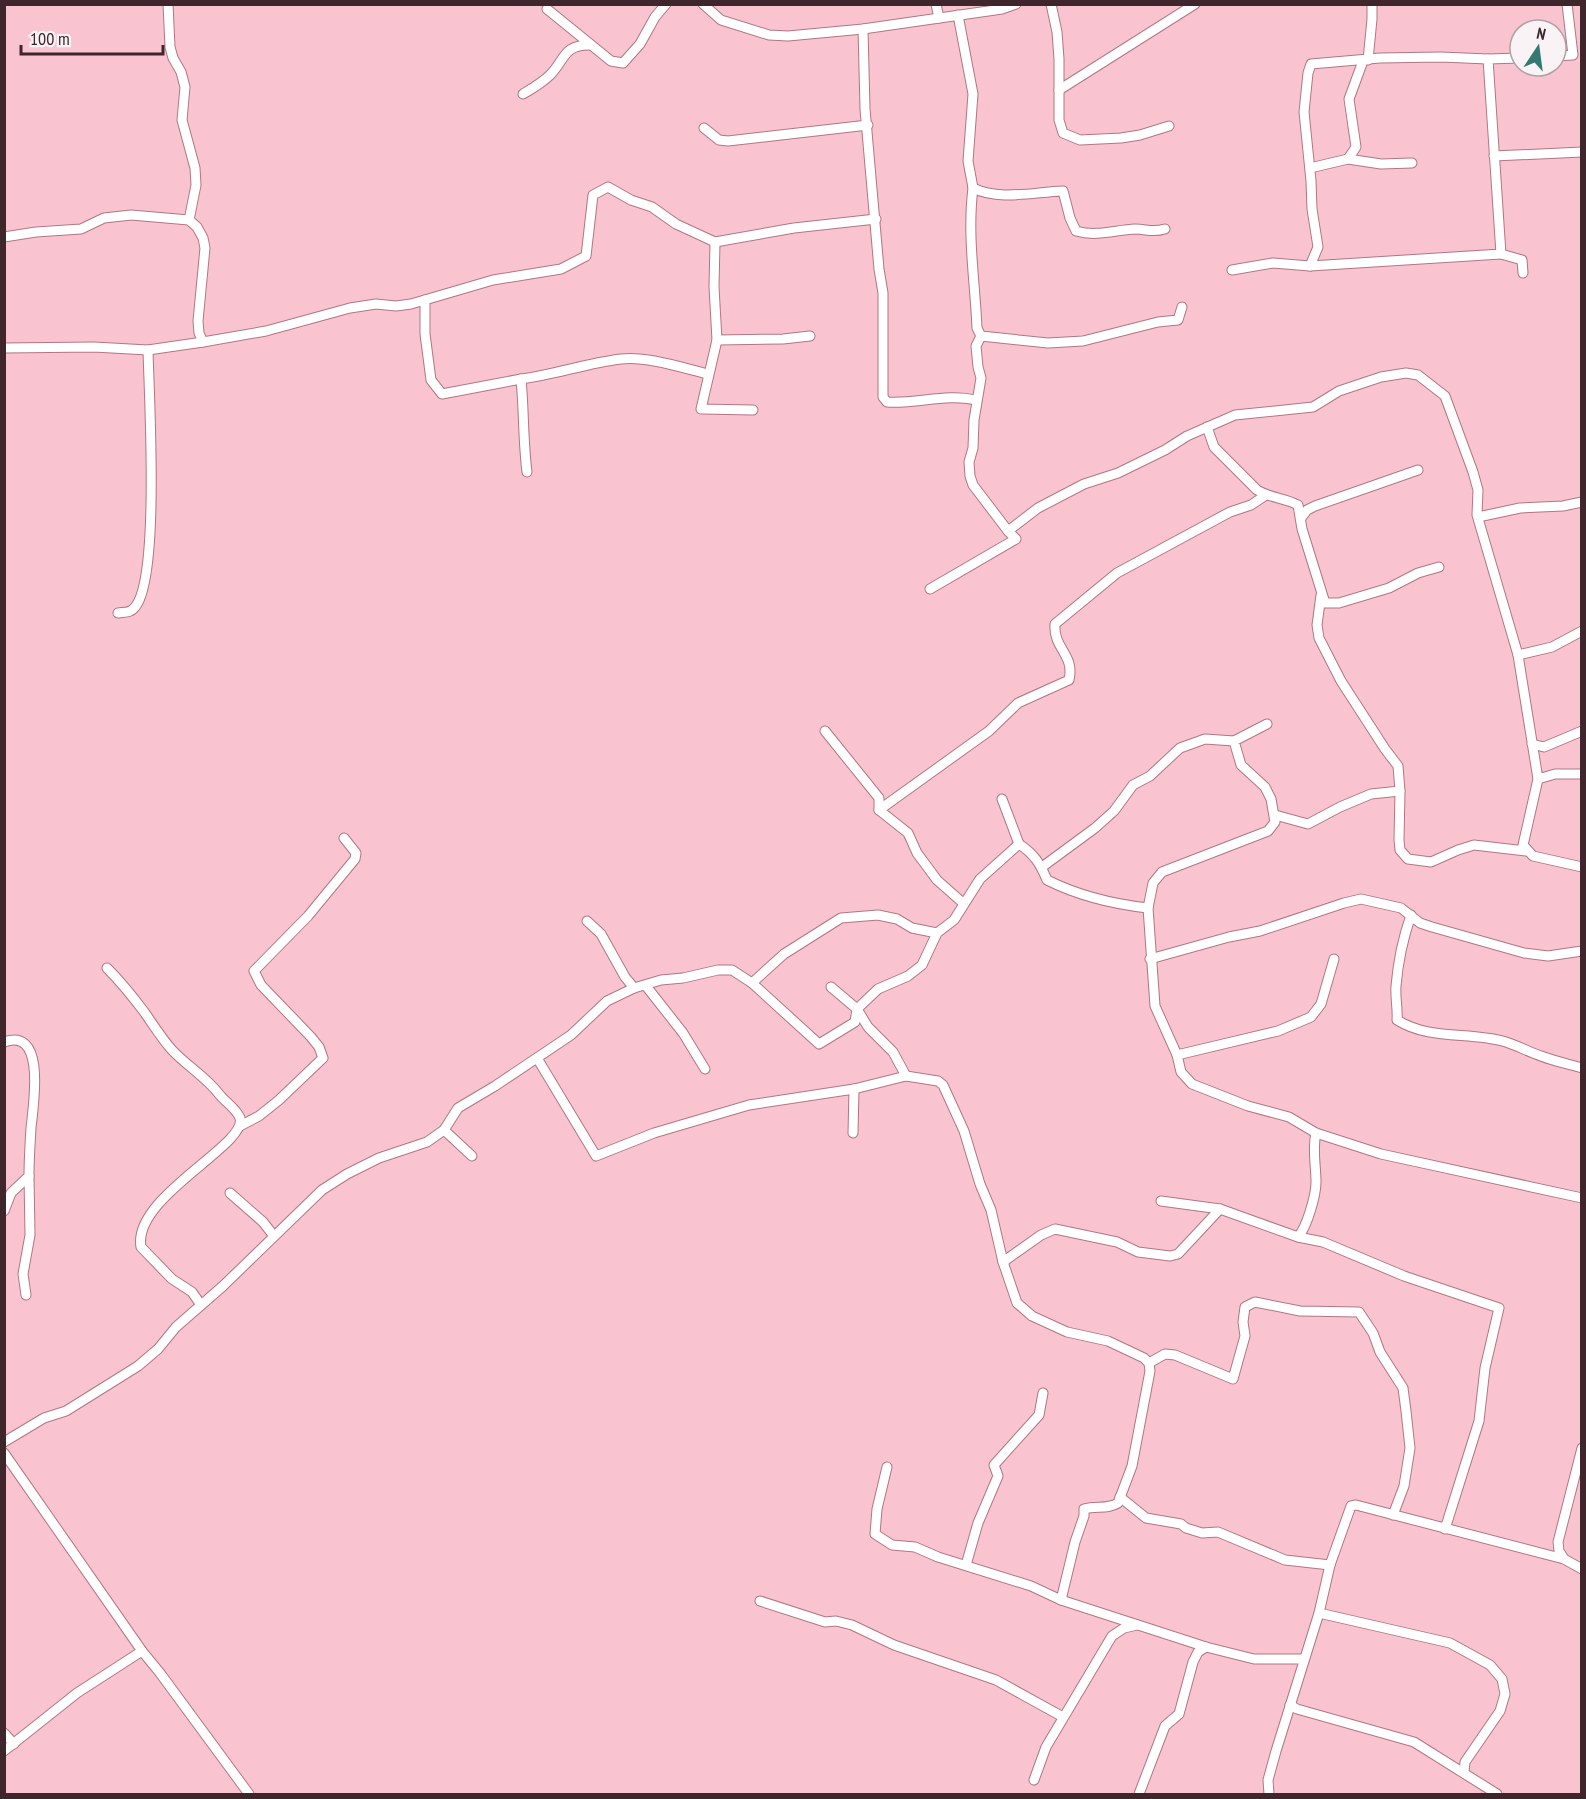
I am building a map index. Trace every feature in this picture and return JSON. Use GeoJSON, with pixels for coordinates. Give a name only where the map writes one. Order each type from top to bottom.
{"type":"FeatureCollection","features":[{"type":"Feature","properties":{"kind":"street"},"geometry":{"type":"LineString","coordinates":[[168,4],[170,46],[173,58],[181,72],[184,87],[182,120],[195,168],[196,185],[189,220]]}},
{"type":"Feature","properties":{"kind":"street"},"geometry":{"type":"LineString","coordinates":[[547,9],[611,61],[623,63],[640,44],[655,17],[666,4]]}},
{"type":"Feature","properties":{"kind":"street"},"geometry":{"type":"LineString","coordinates":[[703,4],[721,20],[769,35],[788,36],[863,29],[1002,9],[1016,4]]}},
{"type":"Feature","properties":{"kind":"street"},"geometry":{"type":"LineString","coordinates":[[936,4],[939,18]]}},
{"type":"Feature","properties":{"kind":"street"},"geometry":{"type":"LineString","coordinates":[[1051,4],[1057,32],[1059,120],[1063,133],[1080,140],[1140,135],[1169,126]]}},
{"type":"Feature","properties":{"kind":"street"},"geometry":{"type":"LineString","coordinates":[[1059,90],[1195,4]]}},
{"type":"Feature","properties":{"kind":"street"},"geometry":{"type":"LineString","coordinates":[[1348,159],[1356,147],[1349,99],[1365,60],[1372,19],[1372,4]]}},
{"type":"Feature","properties":{"kind":"street"},"geometry":{"type":"LineString","coordinates":[[1567,4],[1577,55]]}},
{"type":"Feature","properties":{"kind":"street"},"geometry":{"type":"LineString","coordinates":[[958,15],[973,94],[969,161],[973,188],[970,234],[977,328],[981,336]]}},
{"type":"Feature","properties":{"kind":"street"},"geometry":{"type":"LineString","coordinates":[[863,29],[865,109],[883,292],[884,397],[887,402],[896,403],[940,398],[976,400]]}},
{"type":"Feature","properties":{"kind":"street"},"geometry":{"type":"LineString","coordinates":[[524,94],[553,73],[562,57],[573,47],[589,45]]}},
{"type":"Feature","properties":{"kind":"street"},"geometry":{"type":"LineString","coordinates":[[1310,266],[1318,247],[1312,208],[1304,112],[1311,64],[1441,57],[1508,58]]}},
{"type":"Feature","properties":{"kind":"street"},"geometry":{"type":"LineString","coordinates":[[1488,59],[1501,254]]}},
{"type":"Feature","properties":{"kind":"street"},"geometry":{"type":"LineString","coordinates":[[704,128],[719,140],[728,141],[868,125]]}},
{"type":"Feature","properties":{"kind":"street"},"geometry":{"type":"LineString","coordinates":[[1494,156],[1581,152]]}},
{"type":"Feature","properties":{"kind":"street"},"geometry":{"type":"LineString","coordinates":[[1310,168],[1348,159],[1382,164],[1412,163]]}},
{"type":"Feature","properties":{"kind":"street"},"geometry":{"type":"LineString","coordinates":[[4,348],[94,347],[148,350],[266,331],[350,308],[376,304],[396,306],[493,280],[561,269],[586,256],[593,195],[608,187],[631,200],[652,207],[676,224],[715,242],[794,228],[876,219]]}},
{"type":"Feature","properties":{"kind":"street"},"geometry":{"type":"LineString","coordinates":[[973,188],[983,193],[1002,196],[1063,192],[1076,231],[1087,234],[1137,229],[1154,233],[1165,229]]}},
{"type":"Feature","properties":{"kind":"street"},"geometry":{"type":"LineString","coordinates":[[4,237],[81,229],[104,218],[116,216],[131,215],[189,220],[197,227],[205,248],[198,321],[199,333],[203,342]]}},
{"type":"Feature","properties":{"kind":"street"},"geometry":{"type":"LineString","coordinates":[[715,242],[714,287],[717,340],[701,409],[753,410]]}},
{"type":"Feature","properties":{"kind":"street"},"geometry":{"type":"LineString","coordinates":[[1232,270],[1273,263],[1310,266],[1501,254],[1522,260],[1522,273]]}},
{"type":"Feature","properties":{"kind":"street"},"geometry":{"type":"LineString","coordinates":[[425,300],[425,334],[430,380],[441,394],[554,375],[623,359],[642,360],[708,374]]}},
{"type":"Feature","properties":{"kind":"street"},"geometry":{"type":"LineString","coordinates":[[981,336],[1048,344],[1083,341],[1158,322],[1178,320],[1182,307]]}},
{"type":"Feature","properties":{"kind":"street"},"geometry":{"type":"LineString","coordinates":[[717,340],[810,336]]}},
{"type":"Feature","properties":{"kind":"street"},"geometry":{"type":"LineString","coordinates":[[930,589],[1016,539],[973,485],[970,476],[969,462],[973,448],[976,400],[981,378],[976,346],[981,336]]}},
{"type":"Feature","properties":{"kind":"street"},"geometry":{"type":"LineString","coordinates":[[118,613],[129,612],[137,605],[147,572],[151,508],[148,350]]}},
{"type":"Feature","properties":{"kind":"street"},"geometry":{"type":"LineString","coordinates":[[1008,531],[1038,508],[1084,484],[1118,473],[1235,415],[1313,407],[1339,391],[1381,377],[1406,373],[1418,375],[1446,396],[1478,489],[1478,518],[1518,655],[1538,779],[1523,845],[1533,856],[1581,867]]}},
{"type":"Feature","properties":{"kind":"street"},"geometry":{"type":"LineString","coordinates":[[521,380],[522,423],[527,472]]}},
{"type":"Feature","properties":{"kind":"street"},"geometry":{"type":"LineString","coordinates":[[1207,427],[1214,447],[1257,490],[1266,495],[1287,499],[1307,510]]}},
{"type":"Feature","properties":{"kind":"street"},"geometry":{"type":"LineString","coordinates":[[1301,518],[1307,510],[1418,470]]}},
{"type":"Feature","properties":{"kind":"street"},"geometry":{"type":"LineString","coordinates":[[879,810],[988,731],[1018,703],[1069,680],[1071,669],[1069,661],[1054,636],[1055,624],[1117,573],[1230,512],[1251,505],[1266,495]]}},
{"type":"Feature","properties":{"kind":"street"},"geometry":{"type":"LineString","coordinates":[[1478,518],[1520,508],[1581,502]]}},
{"type":"Feature","properties":{"kind":"street"},"geometry":{"type":"LineString","coordinates":[[1298,505],[1325,603],[1340,606],[1389,588],[1418,573],[1439,567]]}},
{"type":"Feature","properties":{"kind":"street"},"geometry":{"type":"LineString","coordinates":[[1321,595],[1317,625],[1319,638],[1341,681],[1398,766],[1400,850],[1408,859],[1431,862],[1474,845],[1526,850]]}},
{"type":"Feature","properties":{"kind":"street"},"geometry":{"type":"LineString","coordinates":[[1518,655],[1552,647],[1581,631]]}},
{"type":"Feature","properties":{"kind":"street"},"geometry":{"type":"LineString","coordinates":[[1042,867],[1095,828],[1114,811],[1133,785],[1150,776],[1180,748],[1205,740],[1234,741],[1267,724]]}},
{"type":"Feature","properties":{"kind":"street"},"geometry":{"type":"LineString","coordinates":[[825,730],[879,798],[879,810]]}},
{"type":"Feature","properties":{"kind":"street"},"geometry":{"type":"LineString","coordinates":[[1532,744],[1544,747],[1581,731]]}},
{"type":"Feature","properties":{"kind":"street"},"geometry":{"type":"LineString","coordinates":[[1234,741],[1241,765],[1265,787],[1271,799],[1275,822],[1268,831],[1162,872],[1153,883],[1148,908],[1155,1006],[1177,1055],[1181,1072],[1192,1084],[1248,1106],[1289,1117],[1316,1133],[1381,1154],[1581,1198]]}},
{"type":"Feature","properties":{"kind":"street"},"geometry":{"type":"LineString","coordinates":[[1538,779],[1555,774],[1581,774]]}},
{"type":"Feature","properties":{"kind":"street"},"geometry":{"type":"LineString","coordinates":[[1275,814],[1308,824],[1371,794],[1400,790]]}},
{"type":"Feature","properties":{"kind":"street"},"geometry":{"type":"LineString","coordinates":[[1002,799],[1019,844],[1033,853],[1047,880],[1066,890],[1113,904],[1148,908]]}},
{"type":"Feature","properties":{"kind":"street"},"geometry":{"type":"LineString","coordinates":[[879,810],[908,833],[917,853],[937,879],[963,903]]}},
{"type":"Feature","properties":{"kind":"street"},"geometry":{"type":"LineString","coordinates":[[201,1305],[192,1292],[172,1279],[141,1247],[143,1226],[166,1194],[219,1150],[240,1126],[259,1116],[279,1100],[323,1058],[319,1047],[261,985],[254,971],[308,916],[355,859],[356,854],[344,838]]}},
{"type":"Feature","properties":{"kind":"street"},"geometry":{"type":"LineString","coordinates":[[4,1442],[44,1418],[66,1411],[138,1366],[321,1190],[379,1158],[427,1142],[444,1130],[458,1108],[571,1035],[607,1001],[634,988],[661,980],[683,978],[717,970],[732,970],[752,984],[819,1044],[855,1022],[857,1009],[878,988],[908,976],[922,964],[938,933],[954,920],[980,879],[1019,844]]}},
{"type":"Feature","properties":{"kind":"street"},"geometry":{"type":"LineString","coordinates":[[1150,959],[1229,937],[1260,931],[1361,899],[1401,908],[1420,923],[1431,927],[1524,953],[1548,956],[1581,951]]}},
{"type":"Feature","properties":{"kind":"street"},"geometry":{"type":"LineString","coordinates":[[752,984],[784,954],[842,918],[878,915],[897,919],[912,928],[938,933]]}},
{"type":"Feature","properties":{"kind":"street"},"geometry":{"type":"LineString","coordinates":[[1411,915],[1401,948],[1396,988],[1397,1020],[1411,1029],[1432,1034],[1467,1035],[1506,1042],[1581,1068]]}},
{"type":"Feature","properties":{"kind":"street"},"geometry":{"type":"LineString","coordinates":[[587,921],[601,934],[625,977],[634,988]]}},
{"type":"Feature","properties":{"kind":"street"},"geometry":{"type":"LineString","coordinates":[[1177,1055],[1278,1031],[1311,1017],[1321,1004],[1334,958]]}},
{"type":"Feature","properties":{"kind":"street"},"geometry":{"type":"LineString","coordinates":[[107,968],[127,989],[174,1052],[213,1085],[233,1108],[239,1118],[240,1126]]}},
{"type":"Feature","properties":{"kind":"street"},"geometry":{"type":"LineString","coordinates":[[646,986],[683,1033],[705,1069]]}},
{"type":"Feature","properties":{"kind":"street"},"geometry":{"type":"LineString","coordinates":[[831,987],[857,1009],[868,1027],[893,1052],[906,1076]]}},
{"type":"Feature","properties":{"kind":"street"},"geometry":{"type":"LineString","coordinates":[[4,1042],[12,1039],[20,1040],[28,1047],[33,1060],[35,1079],[29,1176],[30,1234],[23,1274],[26,1295]]}},
{"type":"Feature","properties":{"kind":"street"},"geometry":{"type":"LineString","coordinates":[[537,1058],[596,1156],[654,1133],[749,1105],[854,1089],[906,1076],[938,1081],[944,1085],[964,1131],[980,1184],[991,1210],[1003,1262],[1017,1303],[1032,1316],[1067,1332],[1108,1341],[1144,1358],[1149,1363],[1150,1371],[1132,1466],[1118,1503],[1113,1506],[1084,1509],[1061,1600]]}},
{"type":"Feature","properties":{"kind":"street"},"geometry":{"type":"LineString","coordinates":[[853,1133],[854,1089]]}},
{"type":"Feature","properties":{"kind":"street"},"geometry":{"type":"LineString","coordinates":[[444,1130],[472,1156]]}},
{"type":"Feature","properties":{"kind":"street"},"geometry":{"type":"LineString","coordinates":[[1298,1237],[1305,1225],[1316,1184],[1313,1147],[1316,1133]]}},
{"type":"Feature","properties":{"kind":"street"},"geometry":{"type":"LineString","coordinates":[[4,1211],[11,1193],[29,1176]]}},
{"type":"Feature","properties":{"kind":"street"},"geometry":{"type":"LineString","coordinates":[[230,1193],[274,1236]]}},
{"type":"Feature","properties":{"kind":"street"},"geometry":{"type":"LineString","coordinates":[[1161,1201],[1220,1209],[1298,1237],[1323,1242],[1404,1276],[1499,1308],[1485,1368],[1479,1421],[1445,1529]]}},
{"type":"Feature","properties":{"kind":"street"},"geometry":{"type":"LineString","coordinates":[[1003,1262],[1041,1235],[1055,1229],[1117,1242],[1138,1252],[1170,1256],[1178,1254],[1220,1209]]}},
{"type":"Feature","properties":{"kind":"street"},"geometry":{"type":"LineString","coordinates":[[1149,1363],[1165,1354],[1175,1355],[1233,1379],[1244,1343],[1245,1307],[1255,1302],[1300,1311],[1359,1312],[1373,1333],[1380,1352],[1402,1388],[1406,1411],[1410,1448],[1404,1486],[1393,1515]]}},
{"type":"Feature","properties":{"kind":"street"},"geometry":{"type":"LineString","coordinates":[[966,1565],[978,1523],[998,1476],[994,1465],[1039,1415],[1043,1393]]}},
{"type":"Feature","properties":{"kind":"street"},"geometry":{"type":"LineString","coordinates":[[1564,1559],[1559,1551],[1558,1542],[1581,1448]]}},
{"type":"Feature","properties":{"kind":"street"},"geometry":{"type":"LineString","coordinates":[[4,1453],[8,1467],[249,1794]]}},
{"type":"Feature","properties":{"kind":"street"},"geometry":{"type":"LineString","coordinates":[[887,1467],[877,1509],[875,1534],[892,1545],[915,1547],[938,1557],[1031,1586],[1061,1600],[1206,1647],[1254,1659],[1305,1659]]}},
{"type":"Feature","properties":{"kind":"street"},"geometry":{"type":"LineString","coordinates":[[1120,1497],[1146,1518],[1181,1524],[1202,1533],[1218,1532],[1285,1560],[1330,1565]]}},
{"type":"Feature","properties":{"kind":"street"},"geometry":{"type":"LineString","coordinates":[[1269,1794],[1268,1780],[1319,1613],[1330,1565],[1351,1506],[1356,1505],[1564,1559],[1581,1569]]}},
{"type":"Feature","properties":{"kind":"street"},"geometry":{"type":"LineString","coordinates":[[760,1601],[825,1622],[836,1621],[852,1625],[894,1645],[996,1680],[1063,1717]]}},
{"type":"Feature","properties":{"kind":"street"},"geometry":{"type":"LineString","coordinates":[[1319,1613],[1450,1643],[1491,1665],[1502,1679],[1505,1694],[1500,1711],[1465,1762],[1464,1772]]}},
{"type":"Feature","properties":{"kind":"street"},"geometry":{"type":"LineString","coordinates":[[1034,1780],[1046,1747],[1112,1636],[1124,1628],[1139,1625]]}},
{"type":"Feature","properties":{"kind":"street"},"geometry":{"type":"LineString","coordinates":[[1139,1794],[1165,1726],[1179,1714],[1193,1662],[1198,1652],[1206,1647]]}},
{"type":"Feature","properties":{"kind":"street"},"geometry":{"type":"LineString","coordinates":[[4,1751],[77,1693],[142,1651]]}},
{"type":"Feature","properties":{"kind":"street"},"geometry":{"type":"LineString","coordinates":[[1290,1705],[1297,1709],[1414,1742],[1497,1794]]}},
{"type":"Feature","properties":{"kind":"street"},"geometry":{"type":"LineString","coordinates":[[4,1733],[14,1744]]}}]}
